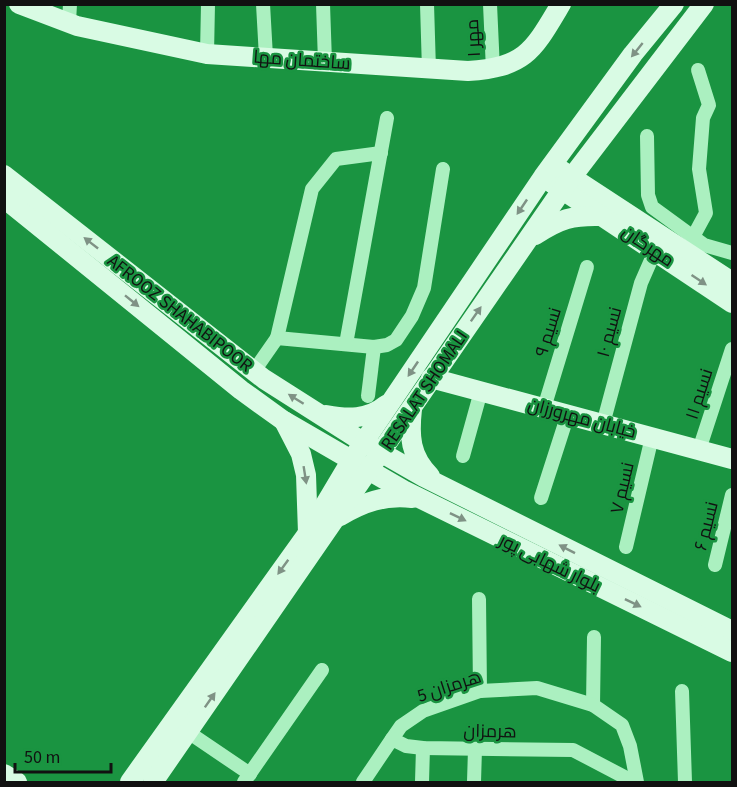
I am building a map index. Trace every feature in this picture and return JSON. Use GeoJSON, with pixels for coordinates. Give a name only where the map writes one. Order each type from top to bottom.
{"type":"FeatureCollection","features":[{"type":"Feature","properties":{"kind":"main road","name":"ساختمان مها"},"geometry":{"type":"LineString","coordinates":[[19,4],[69,13],[76,26],[207,54],[468,71],[492,70],[513,63],[528,54],[561,4]]}},
{"type":"Feature","properties":{"kind":"main road","name":"RESALAT SHOMALI"},"geometry":{"type":"LineString","coordinates":[[153,783],[180,727],[308,533],[363,442],[548,170],[633,54],[674,4]]}},
{"type":"Feature","properties":{"kind":"main road","name":"RESALAT SHOMALI"},"geometry":{"type":"LineString","coordinates":[[130,783],[180,727],[335,519],[567,184],[704,4]]}},
{"type":"Feature","properties":{"kind":"main road"},"geometry":{"type":"LineString","coordinates":[[527,240],[561,220],[605,209],[595,175],[605,135]]}},
{"type":"Feature","properties":{"kind":"main road","name":"مهرگان"},"geometry":{"type":"LineString","coordinates":[[548,170],[605,209],[732,282]]}},
{"type":"Feature","properties":{"kind":"main road","name":"AFROOZ SHAHABIPOOR"},"geometry":{"type":"LineString","coordinates":[[4,174],[254,371],[381,453]]}},
{"type":"Feature","properties":{"kind":"main road","name":"AFROOZ SHAHABIPOOR"},"geometry":{"type":"LineString","coordinates":[[4,198],[241,390],[284,421],[369,471]]}},
{"type":"Feature","properties":{"kind":"main road","name":"مهرگان"},"geometry":{"type":"LineString","coordinates":[[605,209],[654,251],[732,303]]}},
{"type":"Feature","properties":{"kind":"main road","name":"خیابان مهرورزان"},"geometry":{"type":"LineString","coordinates":[[431,378],[732,459]]}},
{"type":"Feature","properties":{"kind":"main road"},"geometry":{"type":"LineString","coordinates":[[320,414],[352,418],[366,416],[378,411],[392,399]]}},
{"type":"Feature","properties":{"kind":"main road"},"geometry":{"type":"LineString","coordinates":[[413,405],[410,438],[412,450],[424,471],[438,484]]}},
{"type":"Feature","properties":{"kind":"main road"},"geometry":{"type":"LineString","coordinates":[[284,421],[301,454],[306,475],[308,533]]}},
{"type":"Feature","properties":{"kind":"main road","name":"بلوار شهابی پور"},"geometry":{"type":"LineString","coordinates":[[381,453],[438,484],[732,631]]}},
{"type":"Feature","properties":{"kind":"main road","name":"بلوار شهابی پور"},"geometry":{"type":"LineString","coordinates":[[369,471],[421,499],[732,652]]}},
{"type":"Feature","properties":{"kind":"main road"},"geometry":{"type":"LineString","coordinates":[[335,519],[362,504],[379,498],[395,496],[421,499]]}},
{"type":"Feature","properties":{"kind":"main road"},"geometry":{"type":"LineString","coordinates":[[4,774],[17,783]]}},
{"type":"Feature","properties":{"kind":"street"},"geometry":{"type":"LineString","coordinates":[[207,54],[208,4]]}},
{"type":"Feature","properties":{"kind":"street"},"geometry":{"type":"LineString","coordinates":[[263,4],[266,57]]}},
{"type":"Feature","properties":{"kind":"street"},"geometry":{"type":"LineString","coordinates":[[323,4],[325,62]]}},
{"type":"Feature","properties":{"kind":"street"},"geometry":{"type":"LineString","coordinates":[[427,4],[429,70]]}},
{"type":"Feature","properties":{"kind":"street","name":"مهر ۱"},"geometry":{"type":"LineString","coordinates":[[490,4],[492,70]]}},
{"type":"Feature","properties":{"kind":"street"},"geometry":{"type":"LineString","coordinates":[[693,237],[706,213],[699,169],[703,118],[709,105],[698,70]]}},
{"type":"Feature","properties":{"kind":"street"},"geometry":{"type":"LineString","coordinates":[[345,345],[387,118]]}},
{"type":"Feature","properties":{"kind":"street"},"geometry":{"type":"LineString","coordinates":[[647,136],[648,195],[652,207],[704,245],[732,253]]}},
{"type":"Feature","properties":{"kind":"street"},"geometry":{"type":"LineString","coordinates":[[254,371],[277,338],[312,189],[336,159],[381,153]]}},
{"type":"Feature","properties":{"kind":"street"},"geometry":{"type":"LineString","coordinates":[[277,338],[374,347],[387,345],[396,340],[412,316],[424,288],[443,169]]}},
{"type":"Feature","properties":{"kind":"street","name":"نسیم ۱۰"},"geometry":{"type":"LineString","coordinates":[[603,424],[641,283],[654,251]]}},
{"type":"Feature","properties":{"kind":"street","name":"نسیم ۹"},"geometry":{"type":"LineString","coordinates":[[544,408],[587,267]]}},
{"type":"Feature","properties":{"kind":"street"},"geometry":{"type":"LineString","coordinates":[[368,396],[374,347]]}},
{"type":"Feature","properties":{"kind":"street","name":"نسیم ۱۱"},"geometry":{"type":"LineString","coordinates":[[699,450],[732,349]]}},
{"type":"Feature","properties":{"kind":"street"},"geometry":{"type":"LineString","coordinates":[[463,456],[481,391]]}},
{"type":"Feature","properties":{"kind":"street"},"geometry":{"type":"LineString","coordinates":[[541,498],[568,414]]}},
{"type":"Feature","properties":{"kind":"street","name":"نسیم ۷"},"geometry":{"type":"LineString","coordinates":[[626,547],[652,437]]}},
{"type":"Feature","properties":{"kind":"street","name":"نسیم ۶"},"geometry":{"type":"LineString","coordinates":[[715,565],[732,495]]}},
{"type":"Feature","properties":{"kind":"street"},"geometry":{"type":"LineString","coordinates":[[479,599],[480,691]]}},
{"type":"Feature","properties":{"kind":"street"},"geometry":{"type":"LineString","coordinates":[[593,705],[594,637]]}},
{"type":"Feature","properties":{"kind":"street"},"geometry":{"type":"LineString","coordinates":[[180,727],[247,778],[322,670]]}},
{"type":"Feature","properties":{"kind":"street","name":"هرمزان 5"},"geometry":{"type":"LineString","coordinates":[[392,739],[401,726],[423,711],[480,691],[537,688],[593,705],[622,725],[630,746],[635,783]]}},
{"type":"Feature","properties":{"kind":"street"},"geometry":{"type":"LineString","coordinates":[[682,691],[684,783]]}},
{"type":"Feature","properties":{"kind":"street"},"geometry":{"type":"LineString","coordinates":[[363,783],[392,739]]}},
{"type":"Feature","properties":{"kind":"street","name":"هرمزان"},"geometry":{"type":"LineString","coordinates":[[392,739],[406,746],[423,748],[573,750],[635,783]]}},
{"type":"Feature","properties":{"kind":"street"},"geometry":{"type":"LineString","coordinates":[[422,783],[423,748]]}},
{"type":"Feature","properties":{"kind":"street"},"geometry":{"type":"LineString","coordinates":[[474,783],[475,749]]}}]}
